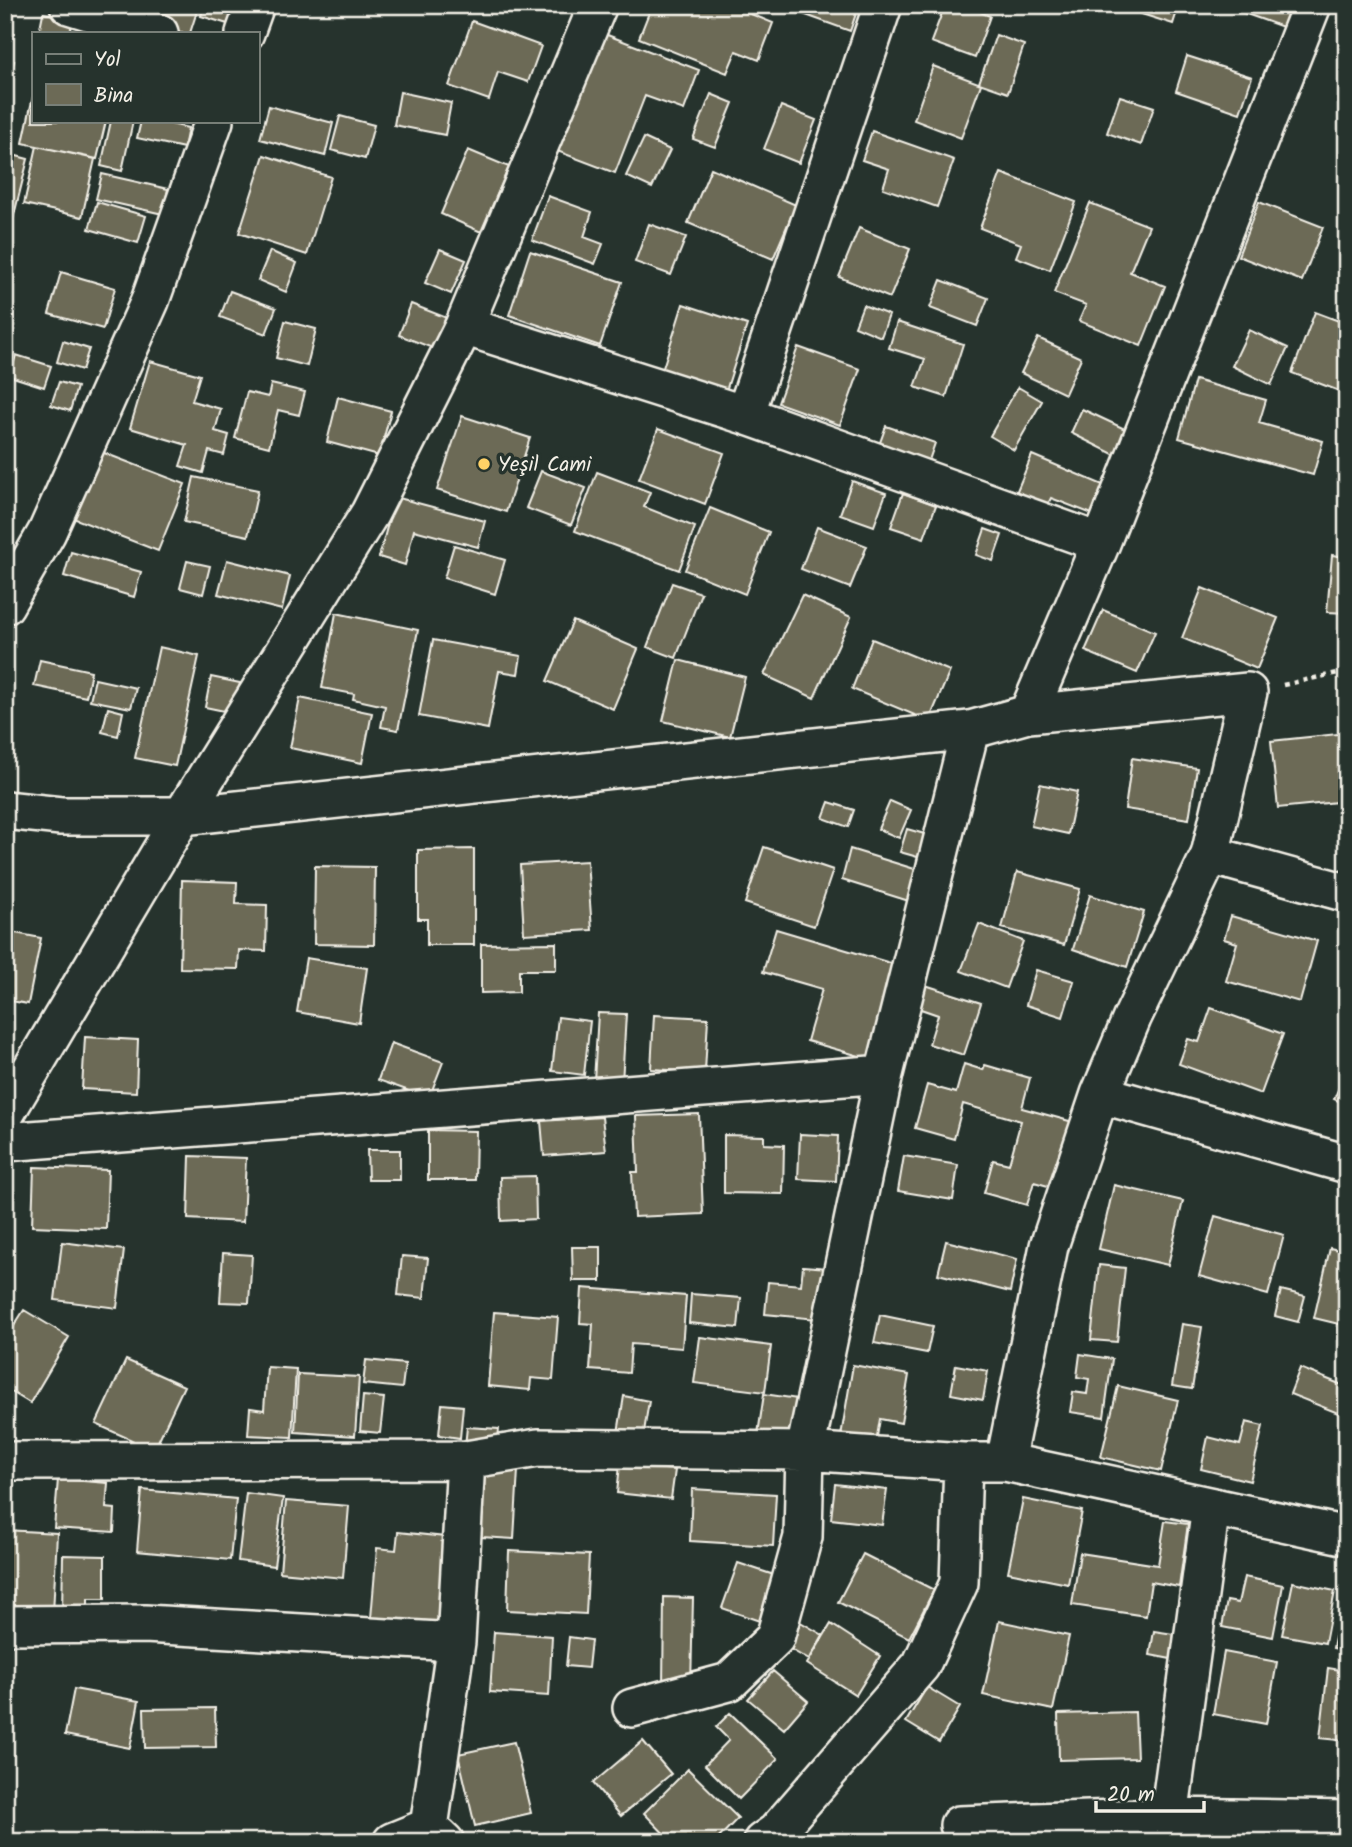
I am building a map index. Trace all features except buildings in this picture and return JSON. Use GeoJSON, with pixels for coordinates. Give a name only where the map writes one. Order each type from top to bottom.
{"type":"FeatureCollection","features":[{"type":"Feature","properties":{"kind":"street"},"geometry":{"type":"LineString","coordinates":[[69,5],[156,32]]}},
{"type":"Feature","properties":{"kind":"street"},"geometry":{"type":"LineString","coordinates":[[245,32],[255,5]]}},
{"type":"Feature","properties":{"kind":"street"},"geometry":{"type":"LineString","coordinates":[[5,1114],[183,816],[370,513],[464,326],[598,5]]}},
{"type":"Feature","properties":{"kind":"street"},"geometry":{"type":"LineString","coordinates":[[745,415],[883,5]]}},
{"type":"Feature","properties":{"kind":"street"},"geometry":{"type":"LineString","coordinates":[[1028,714],[1101,543],[1312,5]]}},
{"type":"Feature","properties":{"kind":"street"},"geometry":{"type":"LineString","coordinates":[[5,605],[47,532],[150,301],[214,122]]}},
{"type":"Feature","properties":{"kind":"street"},"geometry":{"type":"LineString","coordinates":[[464,326],[745,415],[1101,543]]}},
{"type":"Feature","properties":{"kind":"street"},"geometry":{"type":"LineString","coordinates":[[5,810],[61,816],[183,816],[970,730],[1028,714],[1248,692],[1210,855],[1132,1018],[1100,1094],[1049,1246],[1005,1462]]}},
{"type":"Feature","properties":{"kind":"street"},"geometry":{"type":"LineString","coordinates":[[632,1708],[729,1682],[775,1638],[803,1537],[804,1451],[884,1074],[970,730]]}},
{"type":"Feature","properties":{"kind":"street"},"geometry":{"type":"LineString","coordinates":[[1210,855],[1347,893]]}},
{"type":"Feature","properties":{"kind":"street"},"geometry":{"type":"LineString","coordinates":[[5,1142],[884,1074]]}},
{"type":"Feature","properties":{"kind":"street"},"geometry":{"type":"LineString","coordinates":[[1100,1094],[1347,1164]]}},
{"type":"Feature","properties":{"kind":"street"},"geometry":{"type":"LineString","coordinates":[[5,1461],[466,1460],[538,1448],[804,1451],[963,1462],[1005,1462],[1347,1536]]}},
{"type":"Feature","properties":{"kind":"street"},"geometry":{"type":"LineString","coordinates":[[392,1842],[437,1834],[456,1642],[466,1460]]}},
{"type":"Feature","properties":{"kind":"street"},"geometry":{"type":"LineString","coordinates":[[762,1842],[776,1832],[921,1665],[959,1583],[963,1462]]}},
{"type":"Feature","properties":{"kind":"street"},"geometry":{"type":"LineString","coordinates":[[1169,1817],[1211,1507]]}},
{"type":"Feature","properties":{"kind":"street"},"geometry":{"type":"LineString","coordinates":[[5,1625],[145,1624],[456,1642]]}},
{"type":"Feature","properties":{"kind":"street"},"geometry":{"type":"LineString","coordinates":[[959,1825],[1169,1817],[1347,1820]]}},
{"type":"Feature","properties":{"kind":"path"},"geometry":{"type":"LineString","coordinates":[[1248,692],[1347,671]]}},
{"type":"Feature","properties":{"kind":"place","name":"Yeşil Cami"},"geometry":{"type":"Point","coordinates":[484,464]}}]}
